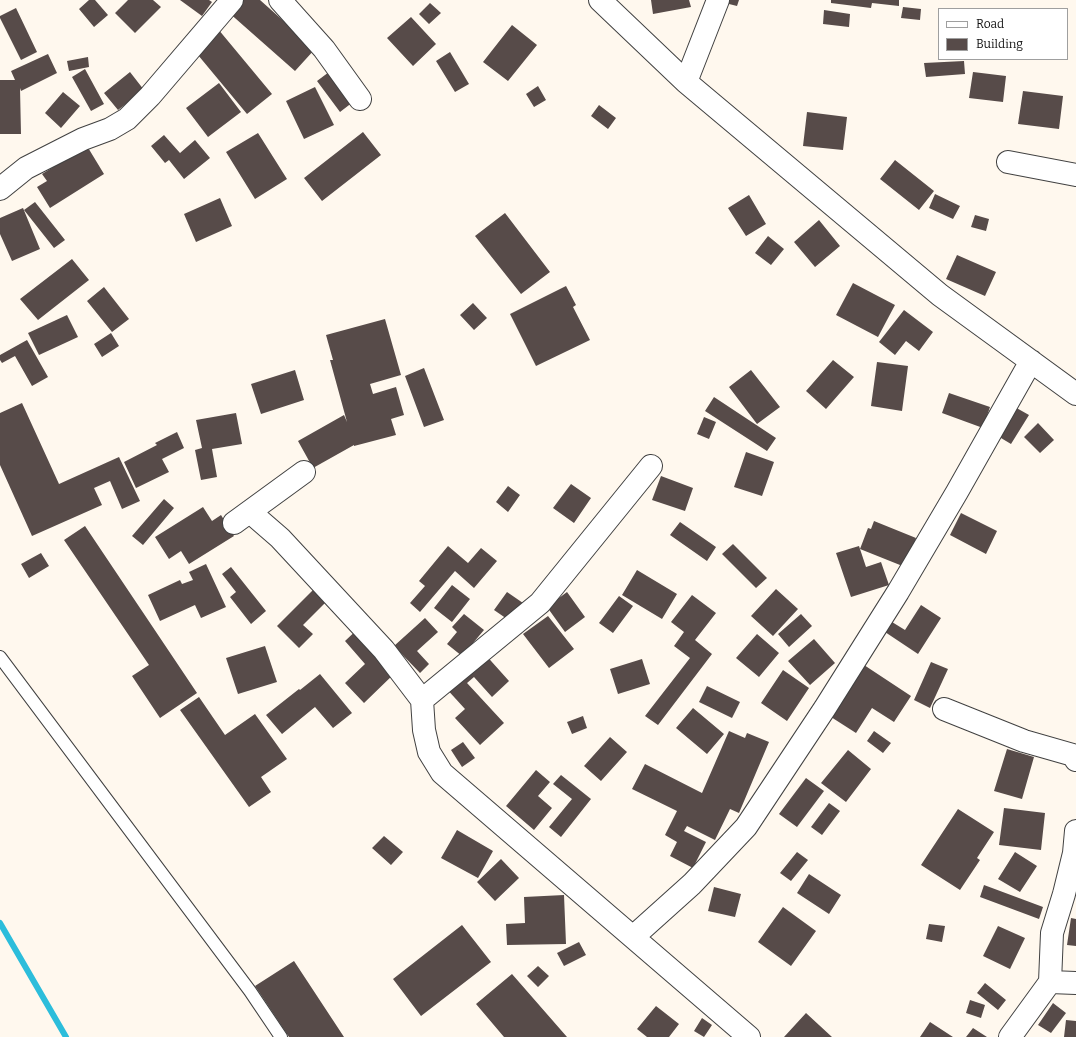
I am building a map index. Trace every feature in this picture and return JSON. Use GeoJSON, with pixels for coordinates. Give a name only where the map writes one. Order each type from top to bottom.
{"type":"FeatureCollection","features":[{"type":"Feature","properties":{"kind":"street"},"geometry":{"type":"LineString","coordinates":[[0,189],[26,168],[82,139],[110,128],[127,119],[150,96],[232,0]]}},
{"type":"Feature","properties":{"kind":"street"},"geometry":{"type":"LineString","coordinates":[[280,0],[324,49],[360,99]]}},
{"type":"Feature","properties":{"kind":"street"},"geometry":{"type":"LineString","coordinates":[[600,0],[686,82],[940,295],[1076,394]]}},
{"type":"Feature","properties":{"kind":"street"},"geometry":{"type":"LineString","coordinates":[[686,82],[718,0]]}},
{"type":"Feature","properties":{"kind":"street"},"geometry":{"type":"LineString","coordinates":[[1008,162],[1076,175]]}},
{"type":"Feature","properties":{"kind":"street"},"geometry":{"type":"LineString","coordinates":[[634,937],[692,884],[746,827],[825,708],[898,592],[957,492],[1031,361]]}},
{"type":"Feature","properties":{"kind":"street"},"geometry":{"type":"LineString","coordinates":[[422,700],[540,602],[651,466]]}},
{"type":"Feature","properties":{"kind":"street"},"geometry":{"type":"LineString","coordinates":[[304,472],[242,518],[280,538],[379,645],[422,700],[424,730],[429,752],[442,773],[749,1037]]}},
{"type":"Feature","properties":{"kind":"street"},"geometry":{"type":"LineString","coordinates":[[944,709],[1024,741],[1073,755],[1076,760]]}},
{"type":"Feature","properties":{"kind":"street"},"geometry":{"type":"LineString","coordinates":[[1010,1037],[1050,982],[1052,933],[1064,894],[1074,853],[1076,831]]}},
{"type":"Feature","properties":{"kind":"street"},"geometry":{"type":"LineString","coordinates":[[1050,982],[1076,983]]}},
{"type":"Feature","properties":{"kind":"lane"},"geometry":{"type":"LineString","coordinates":[[0,657],[250,991],[281,1037]]}},
{"type":"Feature","properties":{"kind":"building"},"geometry":{"type":"Polygon","coordinates":[[[89,0],[95,0],[108,15],[94,27],[79,9],[89,0]]]}},
{"type":"Feature","properties":{"kind":"building"},"geometry":{"type":"Polygon","coordinates":[[[128,0],[153,0],[161,7],[135,33],[115,13],[128,0]]]}},
{"type":"Feature","properties":{"kind":"building"},"geometry":{"type":"Polygon","coordinates":[[[180,0],[209,0],[212,2],[202,16],[180,0]]]}},
{"type":"Feature","properties":{"kind":"building"},"geometry":{"type":"Polygon","coordinates":[[[237,0],[260,0],[315,49],[295,71],[227,11],[237,0]]]}},
{"type":"Feature","properties":{"kind":"building"},"geometry":{"type":"Polygon","coordinates":[[[651,0],[689,0],[691,7],[653,14],[651,0]]]}},
{"type":"Feature","properties":{"kind":"building"},"geometry":{"type":"Polygon","coordinates":[[[726,0],[739,0],[737,6],[725,3],[726,0]]]}},
{"type":"Feature","properties":{"kind":"building"},"geometry":{"type":"Polygon","coordinates":[[[831,0],[899,0],[899,6],[872,3],[871,8],[831,3],[831,0]]]}},
{"type":"Feature","properties":{"kind":"building"},"geometry":{"type":"Polygon","coordinates":[[[430,3],[441,13],[429,24],[419,14],[430,3]]]}},
{"type":"Feature","properties":{"kind":"building"},"geometry":{"type":"Polygon","coordinates":[[[903,7],[921,9],[920,20],[901,18],[903,7]]]}},
{"type":"Feature","properties":{"kind":"building"},"geometry":{"type":"Polygon","coordinates":[[[16,8],[37,52],[21,60],[0,18],[0,16],[16,8]]]}},
{"type":"Feature","properties":{"kind":"building"},"geometry":{"type":"Polygon","coordinates":[[[824,10],[850,14],[849,27],[823,24],[824,10]]]}},
{"type":"Feature","properties":{"kind":"building"},"geometry":{"type":"Polygon","coordinates":[[[411,17],[436,44],[413,66],[387,38],[411,17]]]}},
{"type":"Feature","properties":{"kind":"building"},"geometry":{"type":"Polygon","coordinates":[[[512,25],[537,45],[508,81],[483,62],[512,25]]]}},
{"type":"Feature","properties":{"kind":"building"},"geometry":{"type":"Polygon","coordinates":[[[218,29],[272,94],[247,114],[193,49],[218,29]]]}},
{"type":"Feature","properties":{"kind":"building"},"geometry":{"type":"Polygon","coordinates":[[[450,52],[469,84],[455,92],[436,61],[450,52]]]}},
{"type":"Feature","properties":{"kind":"building"},"geometry":{"type":"Polygon","coordinates":[[[48,54],[57,73],[21,91],[20,88],[21,134],[0,134],[0,80],[15,80],[11,71],[48,54]]]}},
{"type":"Feature","properties":{"kind":"building"},"geometry":{"type":"Polygon","coordinates":[[[88,57],[89,67],[69,71],[67,61],[88,57]]]}},
{"type":"Feature","properties":{"kind":"building"},"geometry":{"type":"Polygon","coordinates":[[[964,61],[965,74],[926,77],[924,63],[964,61]]]}},
{"type":"Feature","properties":{"kind":"building"},"geometry":{"type":"Polygon","coordinates":[[[85,69],[104,104],[91,111],[72,77],[85,69]]]}},
{"type":"Feature","properties":{"kind":"building"},"geometry":{"type":"Polygon","coordinates":[[[130,72],[144,90],[118,110],[104,93],[130,72]]]}},
{"type":"Feature","properties":{"kind":"building"},"geometry":{"type":"Polygon","coordinates":[[[329,72],[353,102],[340,112],[317,81],[329,72]]]}},
{"type":"Feature","properties":{"kind":"building"},"geometry":{"type":"Polygon","coordinates":[[[973,72],[1006,76],[1003,102],[969,98],[973,72]]]}},
{"type":"Feature","properties":{"kind":"building"},"geometry":{"type":"Polygon","coordinates":[[[219,83],[241,112],[208,137],[186,108],[219,83]]]}},
{"type":"Feature","properties":{"kind":"building"},"geometry":{"type":"Polygon","coordinates":[[[538,86],[546,100],[534,107],[526,94],[538,86]]]}},
{"type":"Feature","properties":{"kind":"building"},"geometry":{"type":"Polygon","coordinates":[[[315,87],[334,125],[304,139],[286,101],[315,87]]]}},
{"type":"Feature","properties":{"kind":"building"},"geometry":{"type":"Polygon","coordinates":[[[1023,91],[1063,96],[1059,129],[1018,124],[1023,91]]]}},
{"type":"Feature","properties":{"kind":"building"},"geometry":{"type":"Polygon","coordinates":[[[63,92],[80,106],[61,128],[45,113],[63,92]]]}},
{"type":"Feature","properties":{"kind":"building"},"geometry":{"type":"Polygon","coordinates":[[[599,105],[616,118],[608,129],[591,116],[599,105]]]}},
{"type":"Feature","properties":{"kind":"building"},"geometry":{"type":"Polygon","coordinates":[[[807,112],[847,117],[843,150],[803,146],[807,112]]]}},
{"type":"Feature","properties":{"kind":"building"},"geometry":{"type":"Polygon","coordinates":[[[363,132],[381,155],[322,201],[304,178],[363,132]]]}},
{"type":"Feature","properties":{"kind":"building"},"geometry":{"type":"Polygon","coordinates":[[[258,133],[287,179],[255,199],[226,152],[258,133]]]}},
{"type":"Feature","properties":{"kind":"building"},"geometry":{"type":"Polygon","coordinates":[[[164,135],[180,153],[195,140],[210,158],[184,179],[169,160],[165,163],[151,146],[164,135]]]}},
{"type":"Feature","properties":{"kind":"building"},"geometry":{"type":"Polygon","coordinates":[[[87,146],[104,174],[50,208],[37,187],[47,181],[42,174],[87,146]]]}},
{"type":"Feature","properties":{"kind":"building"},"geometry":{"type":"Polygon","coordinates":[[[895,160],[934,191],[919,210],[880,179],[895,160]]]}},
{"type":"Feature","properties":{"kind":"building"},"geometry":{"type":"Polygon","coordinates":[[[935,194],[960,206],[953,219],[929,208],[935,194]]]}},
{"type":"Feature","properties":{"kind":"building"},"geometry":{"type":"Polygon","coordinates":[[[749,195],[766,224],[746,236],[728,208],[749,195]]]}},
{"type":"Feature","properties":{"kind":"building"},"geometry":{"type":"Polygon","coordinates":[[[220,198],[232,226],[196,242],[184,214],[220,198]]]}},
{"type":"Feature","properties":{"kind":"building"},"geometry":{"type":"Polygon","coordinates":[[[35,202],[65,240],[54,248],[24,210],[35,202]]]}},
{"type":"Feature","properties":{"kind":"building"},"geometry":{"type":"Polygon","coordinates":[[[23,208],[40,249],[12,261],[0,234],[0,218],[23,208]]]}},
{"type":"Feature","properties":{"kind":"building"},"geometry":{"type":"Polygon","coordinates":[[[505,213],[550,272],[521,294],[475,236],[505,213]]]}},
{"type":"Feature","properties":{"kind":"building"},"geometry":{"type":"Polygon","coordinates":[[[975,215],[989,219],[986,231],[971,227],[975,215]]]}},
{"type":"Feature","properties":{"kind":"building"},"geometry":{"type":"Polygon","coordinates":[[[819,220],[840,246],[815,267],[794,242],[819,220]]]}},
{"type":"Feature","properties":{"kind":"building"},"geometry":{"type":"Polygon","coordinates":[[[768,236],[784,249],[771,265],[755,253],[768,236]]]}},
{"type":"Feature","properties":{"kind":"building"},"geometry":{"type":"Polygon","coordinates":[[[957,255],[996,272],[985,296],[946,279],[957,255]]]}},
{"type":"Feature","properties":{"kind":"building"},"geometry":{"type":"Polygon","coordinates":[[[72,259],[89,280],[38,320],[20,299],[72,259]]]}},
{"type":"Feature","properties":{"kind":"building"},"geometry":{"type":"Polygon","coordinates":[[[853,283],[895,305],[878,337],[836,315],[853,283]]]}},
{"type":"Feature","properties":{"kind":"building"},"geometry":{"type":"Polygon","coordinates":[[[566,286],[576,305],[573,307],[590,340],[536,366],[510,314],[566,286]]]}},
{"type":"Feature","properties":{"kind":"building"},"geometry":{"type":"Polygon","coordinates":[[[104,287],[129,319],[112,332],[87,301],[104,287]]]}},
{"type":"Feature","properties":{"kind":"building"},"geometry":{"type":"Polygon","coordinates":[[[473,303],[487,318],[474,330],[460,315],[473,303]]]}},
{"type":"Feature","properties":{"kind":"building"},"geometry":{"type":"Polygon","coordinates":[[[904,310],[933,332],[919,351],[906,341],[895,355],[879,342],[904,310]]]}},
{"type":"Feature","properties":{"kind":"building"},"geometry":{"type":"Polygon","coordinates":[[[67,315],[78,337],[39,355],[28,333],[67,315]]]}},
{"type":"Feature","properties":{"kind":"building"},"geometry":{"type":"Polygon","coordinates":[[[385,319],[401,375],[370,384],[373,394],[396,387],[404,415],[391,419],[396,435],[354,445],[313,468],[298,441],[344,415],[347,422],[330,360],[333,360],[326,335],[385,319]]]}},
{"type":"Feature","properties":{"kind":"building"},"geometry":{"type":"Polygon","coordinates":[[[111,333],[119,346],[102,357],[94,344],[111,333]]]}},
{"type":"Feature","properties":{"kind":"building"},"geometry":{"type":"Polygon","coordinates":[[[27,340],[48,377],[32,386],[15,356],[2,363],[0,360],[0,355],[27,340]]]}},
{"type":"Feature","properties":{"kind":"building"},"geometry":{"type":"Polygon","coordinates":[[[833,360],[854,377],[826,409],[806,391],[833,360]]]}},
{"type":"Feature","properties":{"kind":"building"},"geometry":{"type":"Polygon","coordinates":[[[877,362],[908,366],[902,411],[871,406],[877,362]]]}},
{"type":"Feature","properties":{"kind":"building"},"geometry":{"type":"Polygon","coordinates":[[[424,368],[444,420],[424,427],[405,376],[424,368]]]}},
{"type":"Feature","properties":{"kind":"building"},"geometry":{"type":"Polygon","coordinates":[[[295,370],[304,400],[261,414],[251,384],[295,370]]]}},
{"type":"Feature","properties":{"kind":"building"},"geometry":{"type":"Polygon","coordinates":[[[751,370],[780,407],[757,424],[729,387],[751,370]]]}},
{"type":"Feature","properties":{"kind":"building"},"geometry":{"type":"Polygon","coordinates":[[[949,393],[990,407],[983,428],[942,413],[949,393]]]}},
{"type":"Feature","properties":{"kind":"building"},"geometry":{"type":"Polygon","coordinates":[[[714,397],[776,438],[767,451],[705,411],[714,397]]]}},
{"type":"Feature","properties":{"kind":"building"},"geometry":{"type":"Polygon","coordinates":[[[22,403],[59,484],[119,457],[140,501],[122,509],[110,481],[94,488],[102,505],[32,536],[0,465],[0,413],[22,403]]]}},
{"type":"Feature","properties":{"kind":"building"},"geometry":{"type":"Polygon","coordinates":[[[1013,406],[1029,415],[1011,444],[996,435],[1013,406]]]}},
{"type":"Feature","properties":{"kind":"building"},"geometry":{"type":"Polygon","coordinates":[[[236,413],[242,444],[212,449],[217,477],[201,480],[195,450],[202,448],[196,420],[236,413]]]}},
{"type":"Feature","properties":{"kind":"building"},"geometry":{"type":"Polygon","coordinates":[[[704,417],[716,422],[709,439],[697,434],[704,417]]]}},
{"type":"Feature","properties":{"kind":"building"},"geometry":{"type":"Polygon","coordinates":[[[1038,423],[1054,440],[1040,453],[1024,437],[1038,423]]]}},
{"type":"Feature","properties":{"kind":"building"},"geometry":{"type":"Polygon","coordinates":[[[177,432],[184,448],[162,459],[169,472],[136,488],[124,462],[157,445],[155,443],[177,432]]]}},
{"type":"Feature","properties":{"kind":"building"},"geometry":{"type":"Polygon","coordinates":[[[746,452],[774,462],[762,496],[734,487],[746,452]]]}},
{"type":"Feature","properties":{"kind":"building"},"geometry":{"type":"Polygon","coordinates":[[[661,476],[693,488],[685,511],[652,500],[661,476]]]}},
{"type":"Feature","properties":{"kind":"building"},"geometry":{"type":"Polygon","coordinates":[[[571,484],[591,498],[574,523],[553,508],[571,484]]]}},
{"type":"Feature","properties":{"kind":"building"},"geometry":{"type":"Polygon","coordinates":[[[508,486],[520,495],[508,512],[496,502],[508,486]]]}},
{"type":"Feature","properties":{"kind":"building"},"geometry":{"type":"Polygon","coordinates":[[[164,499],[174,508],[143,545],[132,536],[164,499]]]}},
{"type":"Feature","properties":{"kind":"building"},"geometry":{"type":"Polygon","coordinates":[[[203,507],[212,521],[221,515],[234,536],[189,564],[181,551],[169,559],[155,537],[203,507]]]}},
{"type":"Feature","properties":{"kind":"building"},"geometry":{"type":"Polygon","coordinates":[[[961,513],[997,531],[986,554],[950,535],[961,513]]]}},
{"type":"Feature","properties":{"kind":"building"},"geometry":{"type":"Polygon","coordinates":[[[874,521],[916,538],[905,567],[860,549],[868,528],[871,529],[874,521]]]}},
{"type":"Feature","properties":{"kind":"building"},"geometry":{"type":"Polygon","coordinates":[[[680,522],[716,547],[707,561],[670,535],[680,522]]]}},
{"type":"Feature","properties":{"kind":"building"},"geometry":{"type":"Polygon","coordinates":[[[85,526],[197,693],[160,718],[132,676],[149,665],[64,540],[85,526]]]}},
{"type":"Feature","properties":{"kind":"building"},"geometry":{"type":"Polygon","coordinates":[[[733,544],[767,578],[756,588],[722,554],[733,544]]]}},
{"type":"Feature","properties":{"kind":"building"},"geometry":{"type":"Polygon","coordinates":[[[448,546],[468,563],[481,548],[497,561],[474,588],[455,571],[420,612],[410,603],[425,586],[419,581],[448,546]]]}},
{"type":"Feature","properties":{"kind":"building"},"geometry":{"type":"Polygon","coordinates":[[[859,546],[866,567],[881,562],[889,585],[851,597],[836,553],[859,546]]]}},
{"type":"Feature","properties":{"kind":"building"},"geometry":{"type":"Polygon","coordinates":[[[41,553],[49,566],[29,578],[21,564],[41,553]]]}},
{"type":"Feature","properties":{"kind":"building"},"geometry":{"type":"Polygon","coordinates":[[[206,564],[226,607],[201,618],[195,605],[160,621],[148,595],[180,580],[182,584],[193,580],[189,572],[206,564]]]}},
{"type":"Feature","properties":{"kind":"building"},"geometry":{"type":"Polygon","coordinates":[[[231,567],[266,611],[251,624],[230,597],[236,592],[222,574],[231,567]]]}},
{"type":"Feature","properties":{"kind":"building"},"geometry":{"type":"Polygon","coordinates":[[[637,570],[677,594],[662,619],[622,595],[637,570]]]}},
{"type":"Feature","properties":{"kind":"building"},"geometry":{"type":"Polygon","coordinates":[[[452,585],[470,599],[452,622],[434,608],[452,585]]]}},
{"type":"Feature","properties":{"kind":"building"},"geometry":{"type":"Polygon","coordinates":[[[776,589],[798,609],[773,636],[751,616],[776,589]]]}},
{"type":"Feature","properties":{"kind":"building"},"geometry":{"type":"Polygon","coordinates":[[[313,590],[325,603],[303,625],[313,634],[299,648],[277,626],[313,590]]]}},
{"type":"Feature","properties":{"kind":"building"},"geometry":{"type":"Polygon","coordinates":[[[507,592],[523,603],[510,621],[494,610],[507,592]]]}},
{"type":"Feature","properties":{"kind":"building"},"geometry":{"type":"Polygon","coordinates":[[[567,592],[585,617],[565,632],[547,607],[567,592]]]}},
{"type":"Feature","properties":{"kind":"building"},"geometry":{"type":"Polygon","coordinates":[[[692,595],[716,613],[695,640],[712,654],[658,725],[645,716],[690,658],[674,646],[684,632],[671,622],[692,595]]]}},
{"type":"Feature","properties":{"kind":"building"},"geometry":{"type":"Polygon","coordinates":[[[619,596],[633,606],[613,633],[599,623],[619,596]]]}},
{"type":"Feature","properties":{"kind":"building"},"geometry":{"type":"Polygon","coordinates":[[[921,605],[941,618],[918,654],[885,632],[892,622],[905,630],[921,605]]]}},
{"type":"Feature","properties":{"kind":"building"},"geometry":{"type":"Polygon","coordinates":[[[464,614],[484,630],[462,656],[447,644],[457,632],[452,627],[464,614]]]}},
{"type":"Feature","properties":{"kind":"building"},"geometry":{"type":"Polygon","coordinates":[[[801,614],[812,626],[789,647],[778,634],[801,614]]]}},
{"type":"Feature","properties":{"kind":"building"},"geometry":{"type":"Polygon","coordinates":[[[548,616],[574,649],[549,668],[523,634],[548,616]]]}},
{"type":"Feature","properties":{"kind":"building"},"geometry":{"type":"Polygon","coordinates":[[[425,618],[438,632],[417,651],[429,664],[420,673],[394,646],[425,618]]]}},
{"type":"Feature","properties":{"kind":"building"},"geometry":{"type":"Polygon","coordinates":[[[361,626],[396,672],[364,703],[345,683],[365,664],[345,641],[361,626]]]}},
{"type":"Feature","properties":{"kind":"building"},"geometry":{"type":"Polygon","coordinates":[[[757,634],[779,653],[759,677],[736,658],[757,634]]]}},
{"type":"Feature","properties":{"kind":"building"},"geometry":{"type":"Polygon","coordinates":[[[814,639],[835,663],[810,685],[788,661],[814,639]]]}},
{"type":"Feature","properties":{"kind":"building"},"geometry":{"type":"Polygon","coordinates":[[[265,646],[277,682],[238,694],[226,658],[265,646]]]}},
{"type":"Feature","properties":{"kind":"building"},"geometry":{"type":"Polygon","coordinates":[[[483,652],[509,681],[492,697],[474,677],[467,683],[504,723],[480,745],[455,718],[465,709],[444,686],[483,652]]]}},
{"type":"Feature","properties":{"kind":"building"},"geometry":{"type":"Polygon","coordinates":[[[642,659],[650,684],[618,694],[610,669],[642,659]]]}},
{"type":"Feature","properties":{"kind":"building"},"geometry":{"type":"Polygon","coordinates":[[[931,662],[948,669],[930,708],[914,700],[931,662]]]}},
{"type":"Feature","properties":{"kind":"building"},"geometry":{"type":"Polygon","coordinates":[[[864,665],[911,696],[894,722],[872,708],[856,733],[831,717],[864,665]]]}},
{"type":"Feature","properties":{"kind":"building"},"geometry":{"type":"Polygon","coordinates":[[[783,670],[809,688],[787,721],[761,703],[783,670]]]}},
{"type":"Feature","properties":{"kind":"building"},"geometry":{"type":"Polygon","coordinates":[[[320,674],[352,713],[333,728],[315,707],[282,734],[266,715],[320,674]]]}},
{"type":"Feature","properties":{"kind":"building"},"geometry":{"type":"Polygon","coordinates":[[[707,686],[740,702],[732,718],[699,702],[707,686]]]}},
{"type":"Feature","properties":{"kind":"building"},"geometry":{"type":"Polygon","coordinates":[[[199,697],[225,735],[255,714],[287,759],[261,777],[271,792],[249,807],[180,710],[199,697]]]}},
{"type":"Feature","properties":{"kind":"building"},"geometry":{"type":"Polygon","coordinates":[[[693,708],[724,734],[707,754],[676,728],[693,708]]]}},
{"type":"Feature","properties":{"kind":"building"},"geometry":{"type":"Polygon","coordinates":[[[583,716],[587,728],[572,734],[567,722],[583,716]]]}},
{"type":"Feature","properties":{"kind":"building"},"geometry":{"type":"Polygon","coordinates":[[[729,731],[745,738],[747,733],[769,742],[739,813],[730,809],[715,840],[687,826],[684,831],[706,842],[693,868],[670,856],[677,842],[665,835],[677,811],[632,789],[645,764],[702,793],[729,731]]]}},
{"type":"Feature","properties":{"kind":"building"},"geometry":{"type":"Polygon","coordinates":[[[874,731],[891,743],[883,753],[867,741],[874,731]]]}},
{"type":"Feature","properties":{"kind":"building"},"geometry":{"type":"Polygon","coordinates":[[[610,737],[627,752],[601,781],[584,766],[610,737]]]}},
{"type":"Feature","properties":{"kind":"building"},"geometry":{"type":"Polygon","coordinates":[[[463,742],[475,758],[462,767],[451,750],[463,742]]]}},
{"type":"Feature","properties":{"kind":"building"},"geometry":{"type":"Polygon","coordinates":[[[1007,749],[1034,757],[1022,799],[994,791],[1007,749]]]}},
{"type":"Feature","properties":{"kind":"building"},"geometry":{"type":"Polygon","coordinates":[[[848,750],[871,769],[846,802],[821,783],[848,750]]]}},
{"type":"Feature","properties":{"kind":"building"},"geometry":{"type":"Polygon","coordinates":[[[536,770],[550,782],[538,796],[552,808],[534,830],[506,806],[536,770]]]}},
{"type":"Feature","properties":{"kind":"building"},"geometry":{"type":"Polygon","coordinates":[[[561,775],[591,799],[561,837],[549,827],[572,799],[553,784],[561,775]]]}},
{"type":"Feature","properties":{"kind":"building"},"geometry":{"type":"Polygon","coordinates":[[[806,778],[824,791],[797,827],[779,814],[806,778]]]}},
{"type":"Feature","properties":{"kind":"building"},"geometry":{"type":"Polygon","coordinates":[[[829,803],[840,811],[822,835],[811,827],[829,803]]]}},
{"type":"Feature","properties":{"kind":"building"},"geometry":{"type":"Polygon","coordinates":[[[1004,808],[1045,813],[1041,850],[999,845],[1004,808]]]}},
{"type":"Feature","properties":{"kind":"building"},"geometry":{"type":"Polygon","coordinates":[[[958,809],[994,832],[977,858],[980,860],[960,890],[921,865],[958,809]]]}},
{"type":"Feature","properties":{"kind":"building"},"geometry":{"type":"Polygon","coordinates":[[[457,830],[493,851],[478,878],[441,858],[457,830]]]}},
{"type":"Feature","properties":{"kind":"building"},"geometry":{"type":"Polygon","coordinates":[[[384,836],[403,852],[391,865],[372,848],[384,836]]]}},
{"type":"Feature","properties":{"kind":"building"},"geometry":{"type":"Polygon","coordinates":[[[797,852],[808,860],[791,881],[780,873],[797,852]]]}},
{"type":"Feature","properties":{"kind":"building"},"geometry":{"type":"Polygon","coordinates":[[[1015,852],[1037,866],[1020,892],[998,879],[1015,852]]]}},
{"type":"Feature","properties":{"kind":"building"},"geometry":{"type":"Polygon","coordinates":[[[501,859],[519,878],[495,901],[477,882],[501,859]]]}},
{"type":"Feature","properties":{"kind":"building"},"geometry":{"type":"Polygon","coordinates":[[[809,874],[841,895],[829,914],[797,893],[809,874]]]}},
{"type":"Feature","properties":{"kind":"building"},"geometry":{"type":"Polygon","coordinates":[[[984,885],[1043,907],[1039,919],[980,897],[984,885]]]}},
{"type":"Feature","properties":{"kind":"building"},"geometry":{"type":"Polygon","coordinates":[[[714,887],[741,894],[735,917],[708,911],[714,887]]]}},
{"type":"Feature","properties":{"kind":"building"},"geometry":{"type":"Polygon","coordinates":[[[564,895],[566,944],[507,945],[506,924],[525,923],[524,897],[564,895]]]}},
{"type":"Feature","properties":{"kind":"building"},"geometry":{"type":"Polygon","coordinates":[[[783,907],[816,931],[791,966],[758,942],[783,907]]]}},
{"type":"Feature","properties":{"kind":"building"},"geometry":{"type":"Polygon","coordinates":[[[1071,918],[1076,919],[1076,946],[1067,945],[1071,918]]]}},
{"type":"Feature","properties":{"kind":"building"},"geometry":{"type":"Polygon","coordinates":[[[929,924],[945,926],[942,942],[926,939],[929,924]]]}},
{"type":"Feature","properties":{"kind":"building"},"geometry":{"type":"Polygon","coordinates":[[[462,925],[491,962],[421,1016],[393,979],[462,925]]]}},
{"type":"Feature","properties":{"kind":"building"},"geometry":{"type":"Polygon","coordinates":[[[998,926],[1025,938],[1010,969],[983,956],[998,926]]]}},
{"type":"Feature","properties":{"kind":"building"},"geometry":{"type":"Polygon","coordinates":[[[579,942],[586,955],[564,966],[557,953],[579,942]]]}},
{"type":"Feature","properties":{"kind":"building"},"geometry":{"type":"Polygon","coordinates":[[[294,961],[344,1037],[289,1037],[255,986],[294,961]]]}},
{"type":"Feature","properties":{"kind":"building"},"geometry":{"type":"Polygon","coordinates":[[[538,966],[549,976],[538,987],[527,976],[538,966]]]}},
{"type":"Feature","properties":{"kind":"building"},"geometry":{"type":"Polygon","coordinates":[[[512,974],[567,1037],[504,1037],[476,1004],[512,974]]]}},
{"type":"Feature","properties":{"kind":"building"},"geometry":{"type":"Polygon","coordinates":[[[985,983],[1006,1000],[998,1010],[977,993],[985,983]]]}},
{"type":"Feature","properties":{"kind":"building"},"geometry":{"type":"Polygon","coordinates":[[[970,1000],[985,1005],[981,1018],[966,1013],[970,1000]]]}},
{"type":"Feature","properties":{"kind":"building"},"geometry":{"type":"Polygon","coordinates":[[[1053,1003],[1066,1013],[1051,1033],[1038,1025],[1053,1003]]]}},
{"type":"Feature","properties":{"kind":"building"},"geometry":{"type":"Polygon","coordinates":[[[656,1006],[679,1024],[669,1037],[647,1037],[637,1029],[656,1006]]]}},
{"type":"Feature","properties":{"kind":"building"},"geometry":{"type":"Polygon","coordinates":[[[806,1013],[832,1037],[784,1037],[806,1013]]]}},
{"type":"Feature","properties":{"kind":"building"},"geometry":{"type":"Polygon","coordinates":[[[702,1018],[712,1025],[704,1037],[694,1031],[702,1018]]]}},
{"type":"Feature","properties":{"kind":"building"},"geometry":{"type":"Polygon","coordinates":[[[1066,1020],[1076,1021],[1076,1037],[1064,1037],[1066,1020]]]}},
{"type":"Feature","properties":{"kind":"building"},"geometry":{"type":"Polygon","coordinates":[[[930,1022],[953,1037],[920,1037],[930,1022]]]}},
{"type":"Feature","properties":{"kind":"building"},"geometry":{"type":"Polygon","coordinates":[[[973,1028],[987,1037],[966,1037],[973,1028]]]}},
{"type":"Feature","properties":{"kind":"waterway"},"geometry":{"type":"LineString","coordinates":[[0,923],[66,1037]]}}]}
